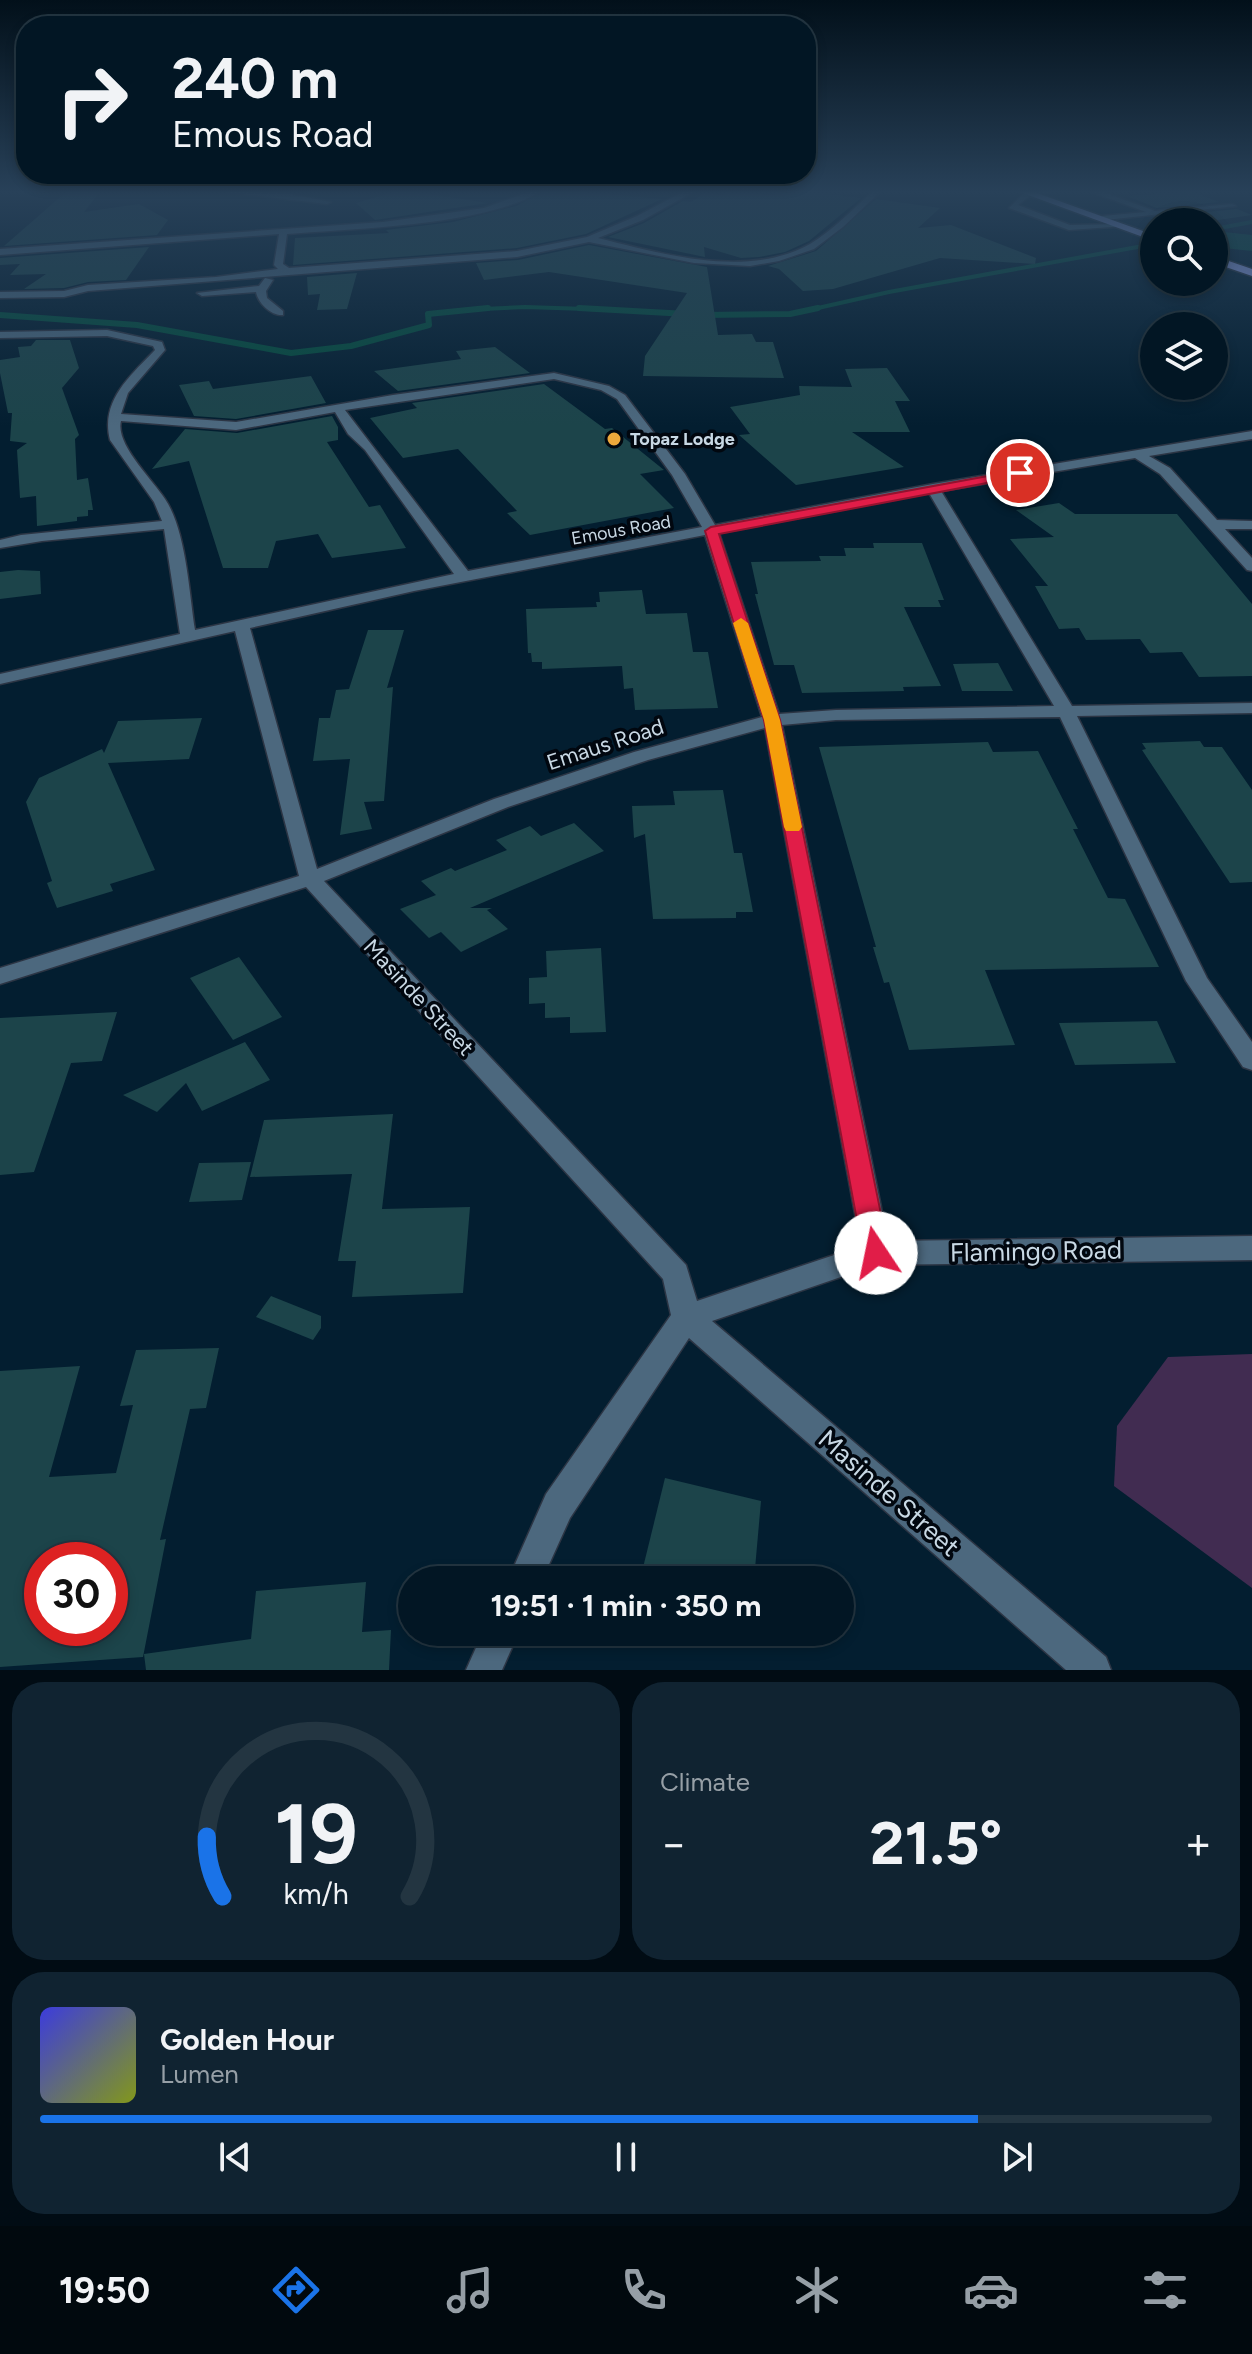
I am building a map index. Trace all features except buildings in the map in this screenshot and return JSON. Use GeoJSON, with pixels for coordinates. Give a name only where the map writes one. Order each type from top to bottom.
{"type":"FeatureCollection","features":[{"type":"Feature","properties":{"kind":"street"},"geometry":{"type":"LineString","coordinates":[[0,295],[54,295],[88,288],[303,270]]}},
{"type":"Feature","properties":{"kind":"street"},"geometry":{"type":"LineString","coordinates":[[267,274],[268,280],[262,289],[265,303],[279,313]]}},
{"type":"Feature","properties":{"kind":"street"},"geometry":{"type":"LineString","coordinates":[[195,293],[262,289]]}},
{"type":"Feature","properties":{"kind":"street"},"geometry":{"type":"LineString","coordinates":[[0,335],[107,333],[158,344],[160,350],[114,404],[116,417],[113,429],[116,440],[161,502],[170,524],[188,636]]}},
{"type":"Feature","properties":{"kind":"street"},"geometry":{"type":"LineString","coordinates":[[116,417],[236,426],[534,378],[570,378],[605,388],[632,408],[642,427],[678,474],[711,531],[772,720],[876,1253]]}},
{"type":"Feature","properties":{"kind":"street"},"geometry":{"type":"LineString","coordinates":[[339,409],[352,431],[369,447],[464,577]]}},
{"type":"Feature","properties":{"kind":"street","name":"Emous Road"},"geometry":{"type":"LineString","coordinates":[[0,679],[464,577],[933,488],[1252,435]]}},
{"type":"Feature","properties":{"kind":"street"},"geometry":{"type":"LineString","coordinates":[[1137,454],[1165,471],[1252,567]]}},
{"type":"Feature","properties":{"kind":"street"},"geometry":{"type":"LineString","coordinates":[[933,488],[1066,711],[1197,981],[1252,1061]]}},
{"type":"Feature","properties":{"kind":"street"},"geometry":{"type":"LineString","coordinates":[[0,544],[29,537],[118,532],[170,524]]}},
{"type":"Feature","properties":{"kind":"street"},"geometry":{"type":"LineString","coordinates":[[1213,524],[1252,525]]}},
{"type":"Feature","properties":{"kind":"street","name":"Masinde Street"},"geometry":{"type":"LineString","coordinates":[[242,627],[310,879],[676,1274],[686,1317],[1093,1670]]}},
{"type":"Feature","properties":{"kind":"street","name":"Emaus Road"},"geometry":{"type":"LineString","coordinates":[[0,976],[310,879],[501,803],[641,756],[772,720],[836,715],[1252,708]]}},
{"type":"Feature","properties":{"kind":"street","name":"Flamingo Road"},"geometry":{"type":"LineString","coordinates":[[686,1317],[876,1253],[1252,1248]]}},
{"type":"Feature","properties":{"kind":"street"},"geometry":{"type":"LineString","coordinates":[[531,1566],[558,1506],[686,1317]]}},
{"type":"Feature","properties":{"kind":"street"},"geometry":{"type":"LineString","coordinates":[[484,1670],[495,1646]]}},
{"type":"Feature","properties":{"kind":"shaded area"},"geometry":{"type":"Polygon","coordinates":[[[1252,1354],[1252,1588],[1114,1486],[1117,1426],[1168,1357],[1252,1354]]]}},
{"type":"Feature","properties":{"kind":"waterway"},"geometry":{"type":"LineString","coordinates":[[816,308],[1011,270]]}},
{"type":"Feature","properties":{"kind":"waterway"},"geometry":{"type":"LineString","coordinates":[[474,309],[525,307],[611,310]]}},
{"type":"Feature","properties":{"kind":"waterway"},"geometry":{"type":"LineString","coordinates":[[474,309],[488,308]]}},
{"type":"Feature","properties":{"kind":"waterway"},"geometry":{"type":"LineString","coordinates":[[579,308],[611,310]]}},
{"type":"Feature","properties":{"kind":"waterway"},"geometry":{"type":"LineString","coordinates":[[703,315],[790,314],[816,308]]}},
{"type":"Feature","properties":{"kind":"waterway"},"geometry":{"type":"LineString","coordinates":[[809,310],[816,308]]}},
{"type":"Feature","properties":{"kind":"waterway"},"geometry":{"type":"LineString","coordinates":[[0,315],[137,325],[291,353],[351,346],[429,325],[428,314],[474,309]]}},
{"type":"Feature","properties":{"kind":"waterway"},"geometry":{"type":"LineString","coordinates":[[461,310],[474,309]]}},
{"type":"Feature","properties":{"kind":"waterway"},"geometry":{"type":"LineString","coordinates":[[611,310],[618,310]]}},
{"type":"Feature","properties":{"kind":"waterway"},"geometry":{"type":"LineString","coordinates":[[611,310],[687,314]]}},
{"type":"Feature","properties":{"kind":"slow traffic"},"geometry":{"type":"LineString","coordinates":[[741,623],[772,720],[793,827]]}},
{"type":"Feature","properties":{"kind":"place","name":"Topaz Lodge"},"geometry":{"type":"Point","coordinates":[614,439]}},
{"type":"Feature","properties":{"kind":"route"},"geometry":{"type":"LineString","coordinates":[[876,1253],[772,720],[711,531],[1020,473]]}}]}
